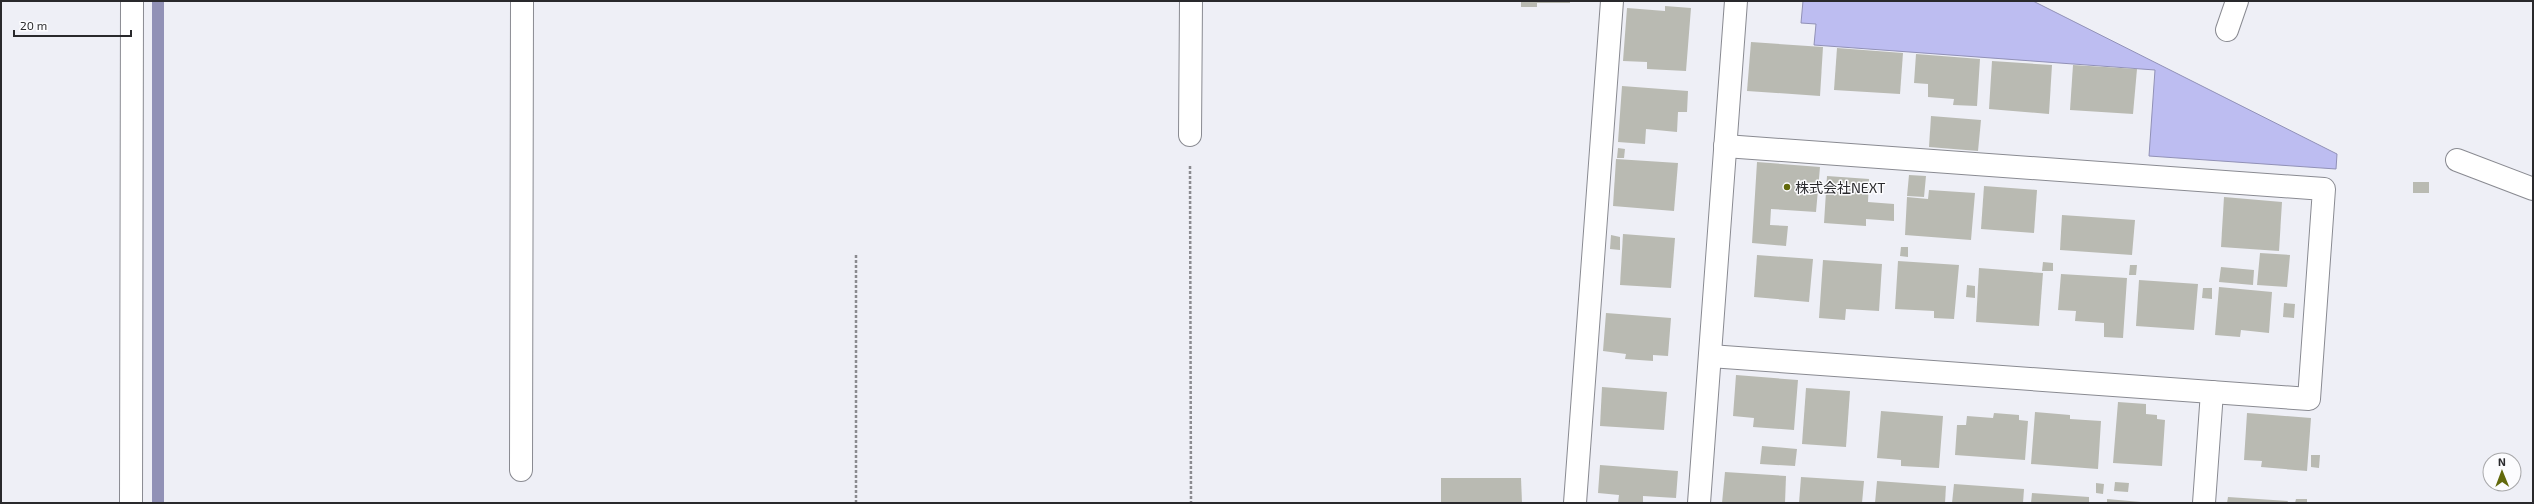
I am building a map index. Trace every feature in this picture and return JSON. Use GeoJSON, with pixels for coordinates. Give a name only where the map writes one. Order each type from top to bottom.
{"type":"FeatureCollection","features":[{"type":"Feature","properties":{"kind":"street"},"geometry":{"type":"LineString","coordinates":[[131,503],[132,1]]}},
{"type":"Feature","properties":{"kind":"street"},"geometry":{"type":"LineString","coordinates":[[521,470],[522,1]]}},
{"type":"Feature","properties":{"kind":"street"},"geometry":{"type":"LineString","coordinates":[[1190,135],[1191,1]]}},
{"type":"Feature","properties":{"kind":"street"},"geometry":{"type":"LineString","coordinates":[[1576,503],[1612,1]]}},
{"type":"Feature","properties":{"kind":"street"},"geometry":{"type":"LineString","coordinates":[[1699,503],[1736,1]]}},
{"type":"Feature","properties":{"kind":"street"},"geometry":{"type":"LineString","coordinates":[[2227,30],[2237,1]]}},
{"type":"Feature","properties":{"kind":"street"},"geometry":{"type":"LineString","coordinates":[[1710,356],[2309,399],[2324,189],[1725,146]]}},
{"type":"Feature","properties":{"kind":"street"},"geometry":{"type":"LineString","coordinates":[[2457,160],[2533,189]]}},
{"type":"Feature","properties":{"kind":"street"},"geometry":{"type":"LineString","coordinates":[[2204,503],[2212,392]]}},
{"type":"Feature","properties":{"kind":"path"},"geometry":{"type":"LineString","coordinates":[[1190,135],[1190,503]]}},
{"type":"Feature","properties":{"kind":"path"},"geometry":{"type":"LineString","coordinates":[[856,254],[856,503]]}},
{"type":"Feature","properties":{"kind":"water"},"geometry":{"type":"Polygon","coordinates":[[[1803,1],[2033,1],[2337,154],[2336,169],[2149,156],[2155,70],[1814,45],[1816,24],[1801,23],[1803,1]]]}},
{"type":"Feature","properties":{"kind":"building"},"geometry":{"type":"Polygon","coordinates":[[[1521,1],[1570,1],[1570,3],[1537,3],[1537,7],[1521,7],[1521,1]]]}},
{"type":"Feature","properties":{"kind":"building"},"geometry":{"type":"Polygon","coordinates":[[[1665,6],[1691,8],[1686,71],[1647,69],[1647,62],[1623,61],[1627,8],[1665,11],[1665,6]]]}},
{"type":"Feature","properties":{"kind":"building"},"geometry":{"type":"Polygon","coordinates":[[[1751,42],[1823,47],[1820,96],[1747,91],[1751,42]]]}},
{"type":"Feature","properties":{"kind":"building"},"geometry":{"type":"Polygon","coordinates":[[[1837,48],[1903,53],[1900,94],[1834,90],[1837,48]]]}},
{"type":"Feature","properties":{"kind":"building"},"geometry":{"type":"Polygon","coordinates":[[[1916,54],[1980,59],[1977,106],[1953,105],[1954,99],[1928,97],[1928,84],[1914,83],[1916,54]]]}},
{"type":"Feature","properties":{"kind":"building"},"geometry":{"type":"Polygon","coordinates":[[[1992,61],[2052,65],[2049,114],[1989,109],[1992,61]]]}},
{"type":"Feature","properties":{"kind":"building"},"geometry":{"type":"Polygon","coordinates":[[[2073,65],[2137,69],[2133,114],[2070,110],[2073,65]]]}},
{"type":"Feature","properties":{"kind":"building"},"geometry":{"type":"Polygon","coordinates":[[[1622,86],[1688,91],[1687,112],[1678,112],[1677,132],[1646,129],[1645,144],[1618,142],[1622,86]]]}},
{"type":"Feature","properties":{"kind":"building"},"geometry":{"type":"Polygon","coordinates":[[[1931,116],[1981,120],[1978,151],[1929,147],[1931,116]]]}},
{"type":"Feature","properties":{"kind":"building"},"geometry":{"type":"Polygon","coordinates":[[[1618,148],[1625,149],[1624,158],[1617,158],[1618,148]]]}},
{"type":"Feature","properties":{"kind":"building"},"geometry":{"type":"Polygon","coordinates":[[[1616,159],[1678,163],[1674,211],[1613,206],[1616,159]]]}},
{"type":"Feature","properties":{"kind":"building"},"geometry":{"type":"Polygon","coordinates":[[[1757,162],[1820,167],[1816,212],[1771,209],[1770,225],[1788,226],[1786,246],[1752,243],[1757,162]]]}},
{"type":"Feature","properties":{"kind":"building"},"geometry":{"type":"Polygon","coordinates":[[[1909,175],[1926,176],[1924,197],[1907,196],[1909,175]]]}},
{"type":"Feature","properties":{"kind":"building"},"geometry":{"type":"Polygon","coordinates":[[[1827,176],[1869,179],[1868,202],[1894,204],[1894,221],[1866,219],[1866,226],[1824,223],[1827,176]]]}},
{"type":"Feature","properties":{"kind":"building"},"geometry":{"type":"Polygon","coordinates":[[[2413,182],[2429,182],[2429,193],[2413,193],[2413,182]]]}},
{"type":"Feature","properties":{"kind":"building"},"geometry":{"type":"Polygon","coordinates":[[[1984,186],[2037,190],[2034,233],[1981,229],[1984,186]]]}},
{"type":"Feature","properties":{"kind":"building"},"geometry":{"type":"Polygon","coordinates":[[[1929,190],[1975,193],[1971,240],[1905,235],[1907,197],[1928,199],[1929,190]]]}},
{"type":"Feature","properties":{"kind":"building"},"geometry":{"type":"Polygon","coordinates":[[[2224,197],[2282,202],[2279,251],[2221,247],[2224,197]]]}},
{"type":"Feature","properties":{"kind":"building"},"geometry":{"type":"Polygon","coordinates":[[[2062,215],[2135,220],[2132,255],[2060,250],[2062,215]]]}},
{"type":"Feature","properties":{"kind":"building"},"geometry":{"type":"Polygon","coordinates":[[[1623,234],[1675,238],[1671,288],[1620,285],[1623,234]]]}},
{"type":"Feature","properties":{"kind":"building"},"geometry":{"type":"Polygon","coordinates":[[[1611,235],[1620,237],[1620,250],[1610,249],[1611,235]]]}},
{"type":"Feature","properties":{"kind":"building"},"geometry":{"type":"Polygon","coordinates":[[[1901,247],[1908,247],[1908,257],[1900,256],[1901,247]]]}},
{"type":"Feature","properties":{"kind":"building"},"geometry":{"type":"Polygon","coordinates":[[[2260,253],[2290,255],[2287,287],[2257,285],[2260,253]]]}},
{"type":"Feature","properties":{"kind":"building"},"geometry":{"type":"Polygon","coordinates":[[[1757,255],[1813,259],[1809,302],[1754,297],[1757,255]]]}},
{"type":"Feature","properties":{"kind":"building"},"geometry":{"type":"Polygon","coordinates":[[[1823,260],[1882,264],[1879,311],[1846,309],[1845,320],[1819,318],[1823,260]]]}},
{"type":"Feature","properties":{"kind":"building"},"geometry":{"type":"Polygon","coordinates":[[[1898,261],[1959,265],[1954,319],[1934,318],[1934,311],[1895,309],[1898,261]]]}},
{"type":"Feature","properties":{"kind":"building"},"geometry":{"type":"Polygon","coordinates":[[[2043,262],[2053,263],[2053,271],[2042,271],[2043,262]]]}},
{"type":"Feature","properties":{"kind":"building"},"geometry":{"type":"Polygon","coordinates":[[[2130,265],[2137,265],[2136,275],[2129,275],[2130,265]]]}},
{"type":"Feature","properties":{"kind":"building"},"geometry":{"type":"Polygon","coordinates":[[[2221,267],[2254,270],[2253,285],[2219,282],[2221,267]]]}},
{"type":"Feature","properties":{"kind":"building"},"geometry":{"type":"Polygon","coordinates":[[[1979,268],[2043,273],[2039,326],[1976,322],[1979,268]]]}},
{"type":"Feature","properties":{"kind":"building"},"geometry":{"type":"Polygon","coordinates":[[[2061,274],[2127,278],[2123,338],[2104,337],[2104,323],[2075,321],[2076,311],[2058,310],[2061,274]]]}},
{"type":"Feature","properties":{"kind":"building"},"geometry":{"type":"Polygon","coordinates":[[[2139,280],[2198,284],[2194,330],[2136,326],[2139,280]]]}},
{"type":"Feature","properties":{"kind":"building"},"geometry":{"type":"Polygon","coordinates":[[[1967,285],[1975,286],[1975,298],[1966,297],[1967,285]]]}},
{"type":"Feature","properties":{"kind":"building"},"geometry":{"type":"Polygon","coordinates":[[[2219,287],[2272,292],[2269,333],[2241,330],[2240,337],[2215,335],[2219,287]]]}},
{"type":"Feature","properties":{"kind":"building"},"geometry":{"type":"Polygon","coordinates":[[[2203,288],[2212,288],[2212,299],[2202,298],[2203,288]]]}},
{"type":"Feature","properties":{"kind":"building"},"geometry":{"type":"Polygon","coordinates":[[[2284,303],[2295,304],[2294,318],[2283,317],[2284,303]]]}},
{"type":"Feature","properties":{"kind":"building"},"geometry":{"type":"Polygon","coordinates":[[[1606,313],[1671,318],[1668,356],[1653,355],[1653,361],[1625,359],[1626,354],[1603,351],[1606,313]]]}},
{"type":"Feature","properties":{"kind":"building"},"geometry":{"type":"Polygon","coordinates":[[[1736,375],[1798,380],[1794,430],[1753,427],[1754,418],[1733,416],[1736,375]]]}},
{"type":"Feature","properties":{"kind":"building"},"geometry":{"type":"Polygon","coordinates":[[[1602,387],[1667,392],[1664,430],[1600,426],[1602,387]]]}},
{"type":"Feature","properties":{"kind":"building"},"geometry":{"type":"Polygon","coordinates":[[[1806,388],[1850,391],[1846,447],[1802,444],[1806,388]]]}},
{"type":"Feature","properties":{"kind":"building"},"geometry":{"type":"Polygon","coordinates":[[[2118,402],[2146,404],[2146,414],[2157,415],[2157,419],[2165,420],[2162,466],[2113,463],[2118,402]]]}},
{"type":"Feature","properties":{"kind":"building"},"geometry":{"type":"Polygon","coordinates":[[[1881,411],[1943,416],[1939,468],[1901,466],[1901,460],[1877,458],[1881,411]]]}},
{"type":"Feature","properties":{"kind":"building"},"geometry":{"type":"Polygon","coordinates":[[[2035,412],[2070,415],[2070,419],[2101,421],[2098,469],[2031,464],[2035,412]]]}},
{"type":"Feature","properties":{"kind":"building"},"geometry":{"type":"Polygon","coordinates":[[[1994,413],[2019,415],[2019,420],[2028,421],[2025,460],[1955,455],[1957,425],[1966,425],[1967,416],[1993,418],[1994,413]]]}},
{"type":"Feature","properties":{"kind":"building"},"geometry":{"type":"Polygon","coordinates":[[[2247,413],[2311,418],[2307,471],[2261,467],[2262,461],[2244,460],[2247,413]]]}},
{"type":"Feature","properties":{"kind":"building"},"geometry":{"type":"Polygon","coordinates":[[[1762,446],[1797,449],[1795,466],[1760,464],[1762,446]]]}},
{"type":"Feature","properties":{"kind":"building"},"geometry":{"type":"Polygon","coordinates":[[[2311,455],[2320,455],[2319,468],[2311,467],[2311,455]]]}},
{"type":"Feature","properties":{"kind":"building"},"geometry":{"type":"Polygon","coordinates":[[[1600,465],[1678,471],[1676,498],[1643,496],[1643,503],[1618,503],[1619,495],[1598,493],[1600,465]]]}},
{"type":"Feature","properties":{"kind":"building"},"geometry":{"type":"Polygon","coordinates":[[[1725,472],[1786,476],[1785,503],[1722,503],[1725,472]]]}},
{"type":"Feature","properties":{"kind":"building"},"geometry":{"type":"Polygon","coordinates":[[[1801,477],[1864,481],[1862,503],[1799,503],[1801,477]]]}},
{"type":"Feature","properties":{"kind":"building"},"geometry":{"type":"Polygon","coordinates":[[[1441,478],[1521,478],[1522,503],[1441,503],[1441,478]]]}},
{"type":"Feature","properties":{"kind":"building"},"geometry":{"type":"Polygon","coordinates":[[[1877,481],[1946,486],[1945,503],[1875,503],[1877,481]]]}},
{"type":"Feature","properties":{"kind":"building"},"geometry":{"type":"Polygon","coordinates":[[[2115,482],[2129,483],[2128,492],[2114,491],[2115,482]]]}},
{"type":"Feature","properties":{"kind":"building"},"geometry":{"type":"Polygon","coordinates":[[[2096,483],[2104,484],[2103,494],[2096,493],[2096,483]]]}},
{"type":"Feature","properties":{"kind":"building"},"geometry":{"type":"Polygon","coordinates":[[[1954,484],[2024,489],[2023,503],[1952,503],[1954,484]]]}},
{"type":"Feature","properties":{"kind":"building"},"geometry":{"type":"Polygon","coordinates":[[[2032,493],[2089,497],[2089,503],[2031,503],[2032,493]]]}},
{"type":"Feature","properties":{"kind":"building"},"geometry":{"type":"Polygon","coordinates":[[[2228,497],[2288,501],[2287,503],[2227,503],[2228,497]]]}},
{"type":"Feature","properties":{"kind":"building"},"geometry":{"type":"Polygon","coordinates":[[[2107,499],[2141,502],[2141,503],[2107,503],[2107,499]]]}},
{"type":"Feature","properties":{"kind":"building"},"geometry":{"type":"Polygon","coordinates":[[[2296,499],[2307,499],[2307,503],[2295,503],[2296,499]]]}},
{"type":"Feature","properties":{"kind":"waterway"},"geometry":{"type":"LineString","coordinates":[[158,1],[158,503]]}},
{"type":"Feature","properties":{"kind":"place","name":"株式会社NEXT"},"geometry":{"type":"Point","coordinates":[1787,187]}}]}
